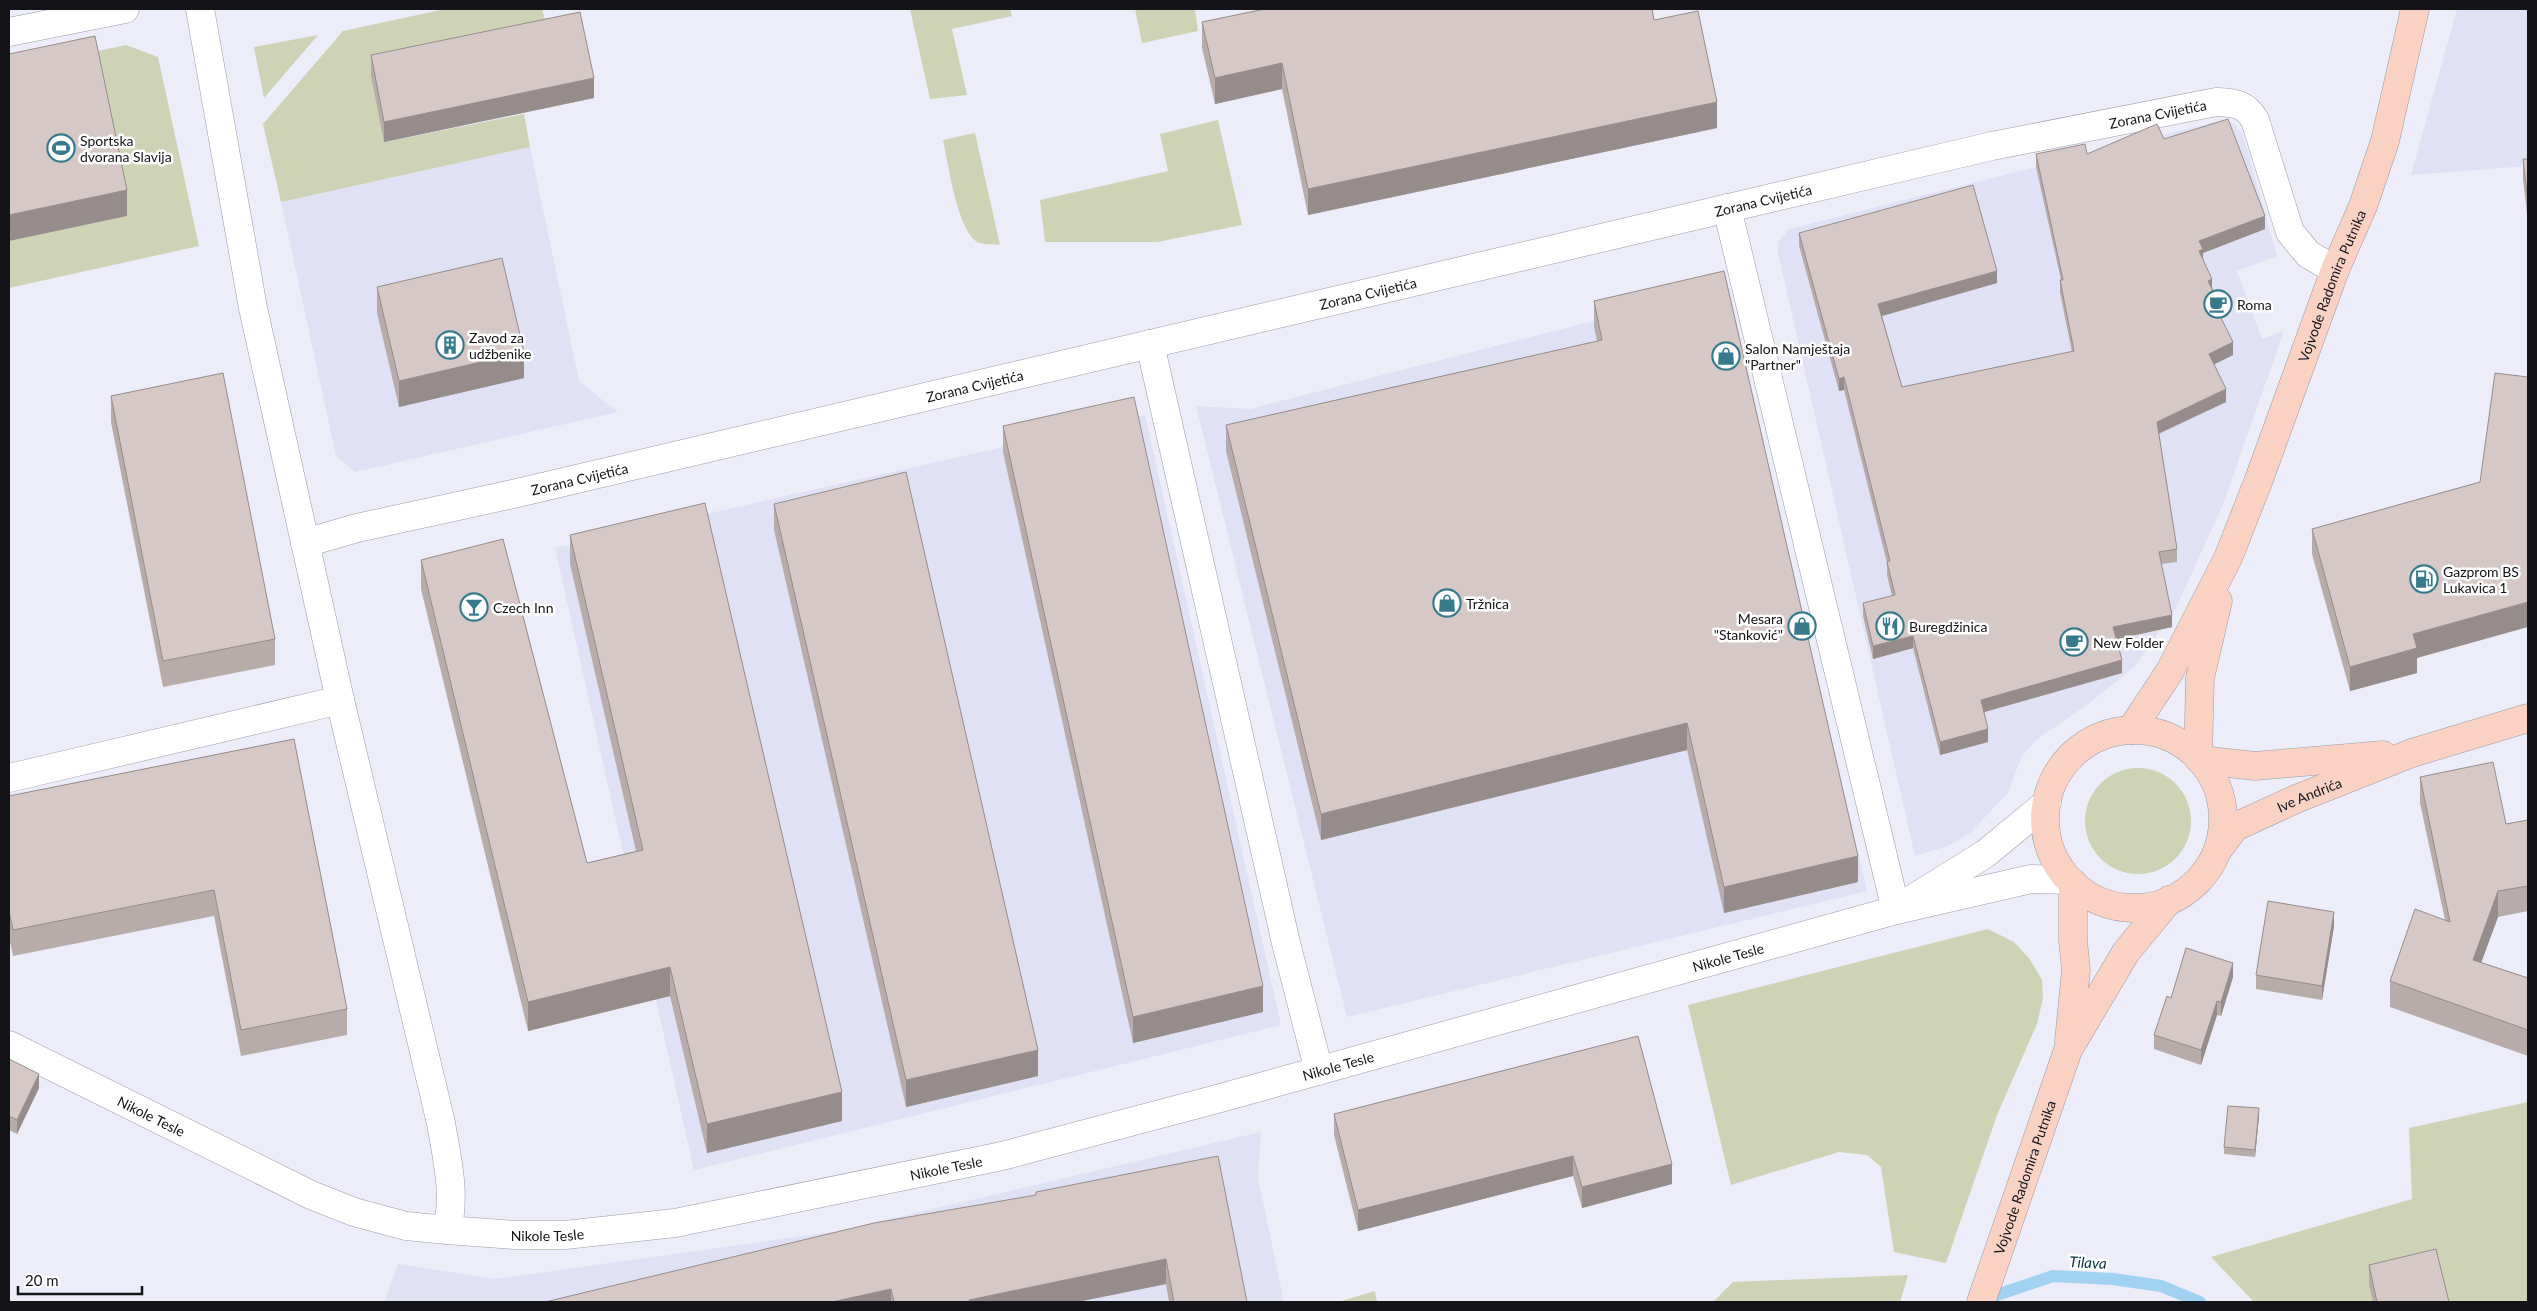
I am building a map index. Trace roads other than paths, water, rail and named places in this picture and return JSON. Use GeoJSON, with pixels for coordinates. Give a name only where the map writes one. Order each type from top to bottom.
{"type":"FeatureCollection","features":[{"type":"Feature","properties":{"kind":"main road","name":"Vojvode Radomira Putnika"},"geometry":{"type":"LineString","coordinates":[[2131,730],[2170,671],[2228,558],[2335,270],[2363,206],[2385,141],[2415,9]]}},
{"type":"Feature","properties":{"kind":"main road","name":"Vojvode Radomira Putnika"},"geometry":{"type":"LineString","coordinates":[[2200,759],[2200,678],[2228,558]]}},
{"type":"Feature","properties":{"kind":"main road","name":"Ive Andrića"},"geometry":{"type":"LineString","coordinates":[[2217,851],[2235,827],[2296,799],[2412,753],[2528,718]]}},
{"type":"Feature","properties":{"kind":"main road"},"geometry":{"type":"LineString","coordinates":[[2131,730],[2149,731],[2167,737],[2184,746],[2200,759],[2215,783],[2220,796],[2222,824],[2217,851],[2209,866],[2198,880],[2169,900],[2149,906],[2129,908],[2108,904],[2090,896],[2071,882],[2059,867],[2047,836],[2047,803],[2056,778],[2071,756],[2081,748],[2105,735],[2131,730]]}},
{"type":"Feature","properties":{"kind":"main road","name":"Ive Andrića"},"geometry":{"type":"LineString","coordinates":[[2200,759],[2255,766],[2412,753]]}},
{"type":"Feature","properties":{"kind":"main road","name":"Vojvode Radomira Putnika"},"geometry":{"type":"LineString","coordinates":[[2068,1050],[2076,970],[2071,882]]}},
{"type":"Feature","properties":{"kind":"main road","name":"Vojvode Radomira Putnika"},"geometry":{"type":"LineString","coordinates":[[1980,1302],[2068,1050],[2126,952],[2169,900]]}},
{"type":"Feature","properties":{"kind":"street"},"geometry":{"type":"LineString","coordinates":[[9,32],[125,9]]}},
{"type":"Feature","properties":{"kind":"street"},"geometry":{"type":"LineString","coordinates":[[200,9],[253,308],[340,700],[440,1123],[452,1190],[452,1211],[447,1230]]}},
{"type":"Feature","properties":{"kind":"street","name":"Zorana Cvijetića"},"geometry":{"type":"LineString","coordinates":[[305,543],[356,528],[1150,344],[2032,136],[2216,102],[2239,103],[2248,109],[2254,120],[2290,232],[2308,254],[2335,270]]}},
{"type":"Feature","properties":{"kind":"street"},"geometry":{"type":"LineString","coordinates":[[1727,208],[1896,910]]}},
{"type":"Feature","properties":{"kind":"street"},"geometry":{"type":"LineString","coordinates":[[1150,344],[1286,943],[1319,1071]]}},
{"type":"Feature","properties":{"kind":"street"},"geometry":{"type":"LineString","coordinates":[[9,778],[340,700]]}},
{"type":"Feature","properties":{"kind":"street","name":"Nikole Tesle"},"geometry":{"type":"LineString","coordinates":[[1896,910],[1985,854],[2047,803]]}},
{"type":"Feature","properties":{"kind":"street","name":"Nikole Tesle"},"geometry":{"type":"LineString","coordinates":[[9,1045],[312,1195],[354,1212],[406,1226],[515,1235],[565,1235],[675,1223],[1002,1156],[1319,1071],[1896,910],[2031,879],[2071,882]]}},
{"type":"Feature","properties":{"kind":"waterway","name":"Tilava"},"geometry":{"type":"LineString","coordinates":[[1982,1300],[2053,1276],[2113,1279],[2161,1286],[2200,1302]]}},
{"type":"Feature","properties":{"kind":"place","name":"Sportska dvorana Slavija"},"geometry":{"type":"Point","coordinates":[61,148]}},
{"type":"Feature","properties":{"kind":"place","name":"Roma"},"geometry":{"type":"Point","coordinates":[2218,304]}},
{"type":"Feature","properties":{"kind":"place","name":"Zavod za udžbenike"},"geometry":{"type":"Point","coordinates":[450,345]}},
{"type":"Feature","properties":{"kind":"place","name":"Salon Namještaja \"Partner\""},"geometry":{"type":"Point","coordinates":[1726,356]}},
{"type":"Feature","properties":{"kind":"place","name":"Gazprom BS Lukavica 1"},"geometry":{"type":"Point","coordinates":[2424,579]}},
{"type":"Feature","properties":{"kind":"place","name":"Tržnica"},"geometry":{"type":"Point","coordinates":[1447,603]}},
{"type":"Feature","properties":{"kind":"place","name":"Czech Inn"},"geometry":{"type":"Point","coordinates":[474,607]}},
{"type":"Feature","properties":{"kind":"place","name":"Mesara \"Stanković\""},"geometry":{"type":"Point","coordinates":[1802,626]}},
{"type":"Feature","properties":{"kind":"place","name":"Buregdžinica"},"geometry":{"type":"Point","coordinates":[1890,626]}},
{"type":"Feature","properties":{"kind":"place","name":"New Folder"},"geometry":{"type":"Point","coordinates":[2074,642]}}]}
